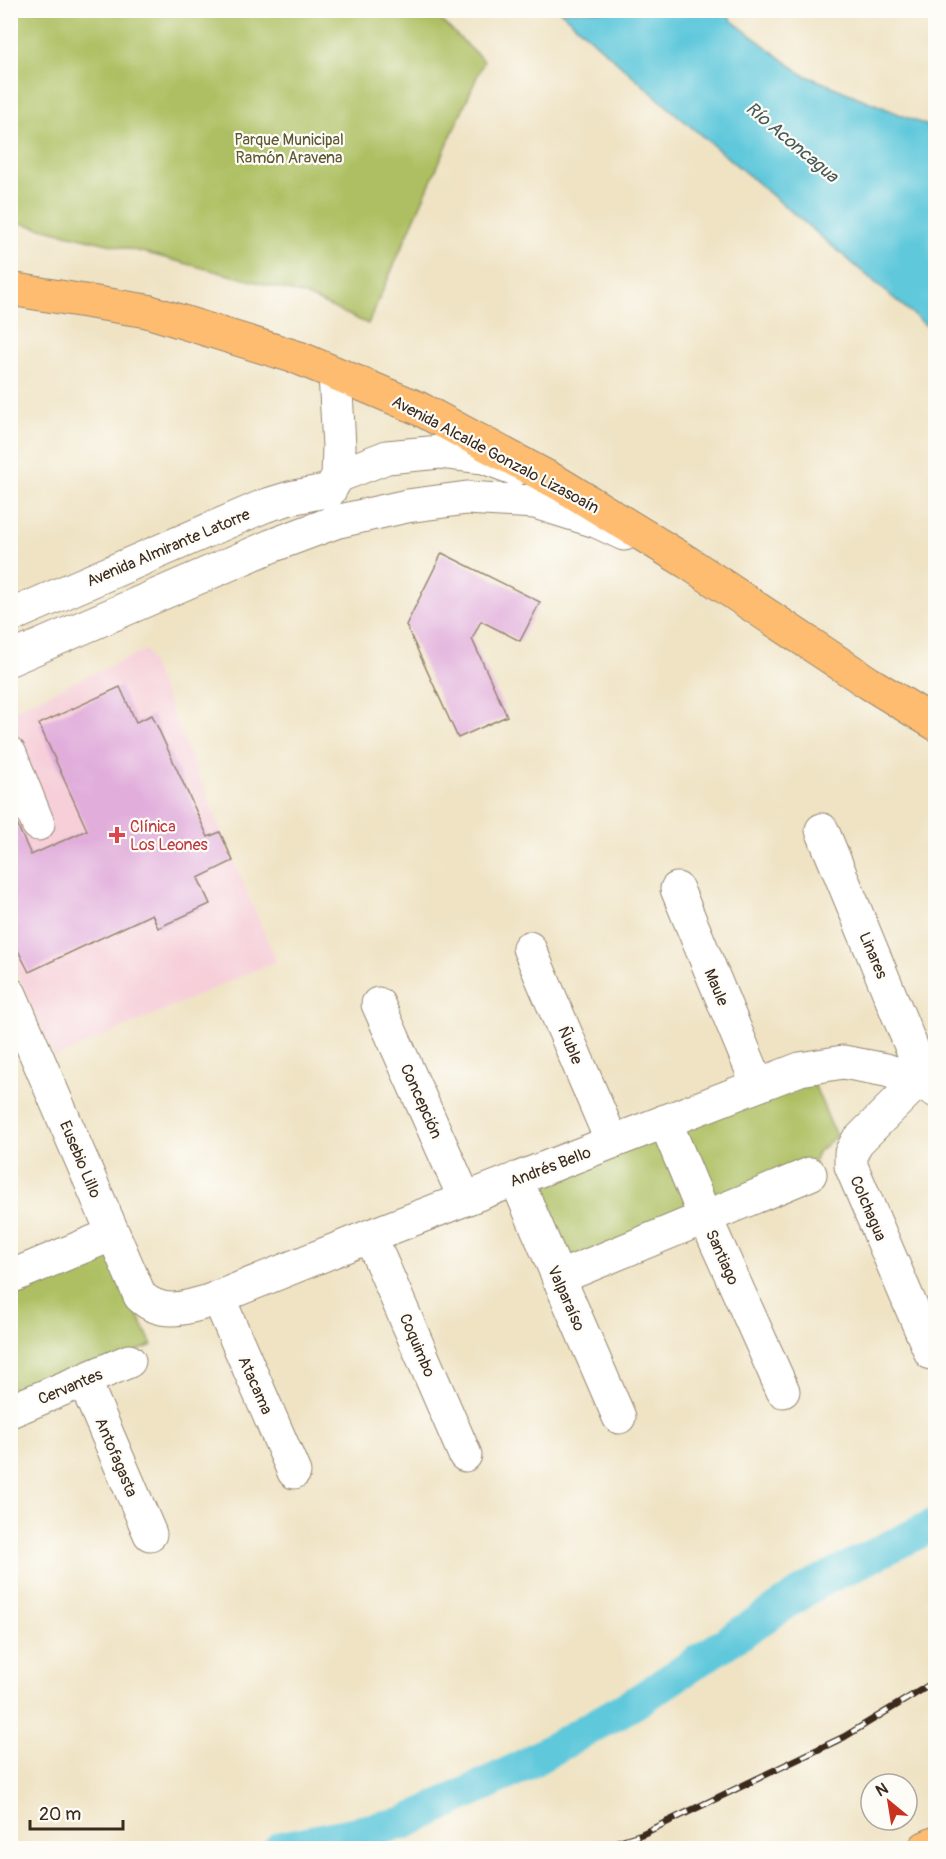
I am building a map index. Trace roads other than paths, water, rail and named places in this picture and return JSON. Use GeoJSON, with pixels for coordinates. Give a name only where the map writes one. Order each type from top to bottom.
{"type":"FeatureCollection","features":[{"type":"Feature","properties":{"kind":"main road","name":"Avenida Alcalde Gonzalo Lizasoaín"},"geometry":{"type":"LineString","coordinates":[[10,288],[147,311],[299,358],[418,408],[560,484],[687,562],[869,683],[936,724]]}},
{"type":"Feature","properties":{"kind":"main road"},"geometry":{"type":"LineString","coordinates":[[925,1848],[936,1843]]}},
{"type":"Feature","properties":{"kind":"street"},"geometry":{"type":"LineString","coordinates":[[271,546],[310,522],[334,483],[339,446],[335,374]]}},
{"type":"Feature","properties":{"kind":"street","name":"Avenida Almirante Latorre"},"geometry":{"type":"LineString","coordinates":[[10,616],[264,506],[334,483],[387,457],[440,452],[484,457],[560,484]]}},
{"type":"Feature","properties":{"kind":"street"},"geometry":{"type":"LineString","coordinates":[[10,659],[271,546],[335,522],[407,506],[467,498],[535,502],[596,521],[687,562]]}},
{"type":"Feature","properties":{"kind":"street"},"geometry":{"type":"LineString","coordinates":[[10,754],[38,824]]}},
{"type":"Feature","properties":{"kind":"street","name":"Linares"},"geometry":{"type":"LineString","coordinates":[[822,830],[927,1086]]}},
{"type":"Feature","properties":{"kind":"street","name":"Maule"},"geometry":{"type":"LineString","coordinates":[[677,890],[758,1085]]}},
{"type":"Feature","properties":{"kind":"street","name":"Ñuble"},"geometry":{"type":"LineString","coordinates":[[529,948],[612,1142]]}},
{"type":"Feature","properties":{"kind":"street","name":"Eusebio Lillo"},"geometry":{"type":"LineString","coordinates":[[10,994],[140,1296],[156,1307],[168,1309]]}},
{"type":"Feature","properties":{"kind":"street","name":"Concepción"},"geometry":{"type":"LineString","coordinates":[[378,1004],[465,1199]]}},
{"type":"Feature","properties":{"kind":"street","name":"Andrés Bello"},"geometry":{"type":"LineString","coordinates":[[168,1309],[191,1306],[218,1297],[800,1069],[843,1062],[886,1070],[927,1086]]}},
{"type":"Feature","properties":{"kind":"street","name":"Colchagua"},"geometry":{"type":"LineString","coordinates":[[927,1086],[856,1142],[851,1153],[851,1166],[931,1353]]}},
{"type":"Feature","properties":{"kind":"street","name":"Santiago"},"geometry":{"type":"LineString","coordinates":[[665,1121],[783,1391]]}},
{"type":"Feature","properties":{"kind":"street"},"geometry":{"type":"LineString","coordinates":[[558,1278],[810,1174]]}},
{"type":"Feature","properties":{"kind":"street","name":"Valparaíso"},"geometry":{"type":"LineString","coordinates":[[516,1179],[619,1417]]}},
{"type":"Feature","properties":{"kind":"street"},"geometry":{"type":"LineString","coordinates":[[10,1277],[113,1234]]}},
{"type":"Feature","properties":{"kind":"street","name":"Coquimbo"},"geometry":{"type":"LineString","coordinates":[[370,1236],[465,1455]]}},
{"type":"Feature","properties":{"kind":"street","name":"Atacama"},"geometry":{"type":"LineString","coordinates":[[218,1297],[294,1472]]}},
{"type":"Feature","properties":{"kind":"street","name":"Cervantes"},"geometry":{"type":"LineString","coordinates":[[10,1411],[129,1361]]}},
{"type":"Feature","properties":{"kind":"street","name":"Antofagasta"},"geometry":{"type":"LineString","coordinates":[[84,1380],[150,1534]]}},
{"type":"Feature","properties":{"kind":"water","name":"Río Aconcagua"},"geometry":{"type":"Polygon","coordinates":[[[560,11],[725,11],[732,21],[802,74],[935,129],[935,333],[669,108],[560,11]]]}},
{"type":"Feature","properties":{"kind":"waterway"},"geometry":{"type":"LineString","coordinates":[[280,1848],[404,1823],[517,1769],[636,1702],[815,1584],[936,1524]]}},
{"type":"Feature","properties":{"kind":"railway"},"geometry":{"type":"LineString","coordinates":[[598,1848],[642,1834],[844,1737],[936,1681]]}},
{"type":"Feature","properties":{"kind":"place","name":"Clínica Los Leones"},"geometry":{"type":"Point","coordinates":[117,835]}},
{"type":"Feature","properties":{"kind":"park label","name":"Parque Municipal Ramón Aravena"},"geometry":{"type":"Point","coordinates":[289,148]}}]}
